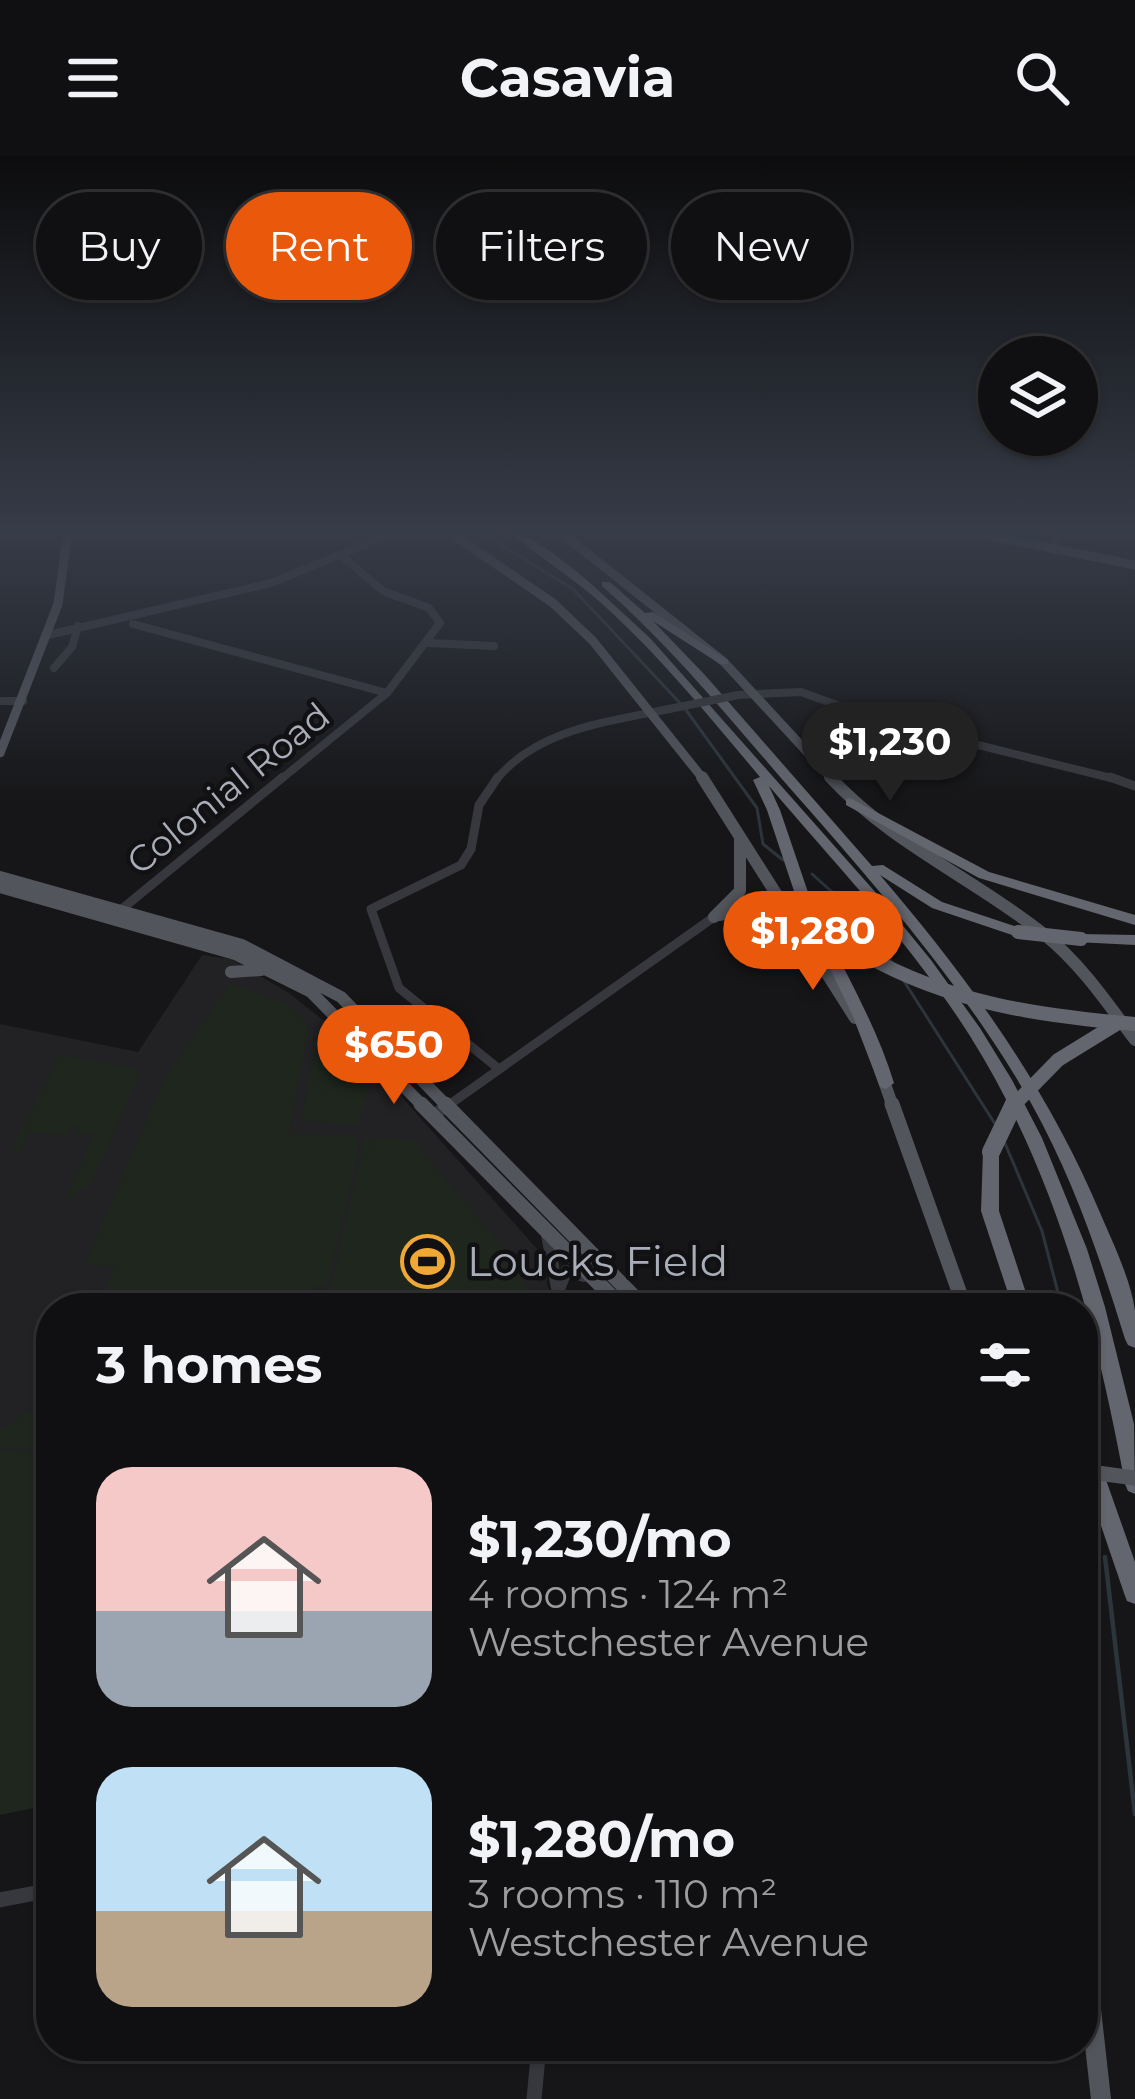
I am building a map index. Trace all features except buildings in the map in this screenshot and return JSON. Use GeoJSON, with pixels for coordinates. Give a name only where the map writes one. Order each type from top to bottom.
{"type":"FeatureCollection","features":[{"type":"Feature","properties":{"kind":"highway"},"geometry":{"type":"LineString","coordinates":[[629,622],[924,961],[1011,1091],[1056,1185],[1093,1293]]}},
{"type":"Feature","properties":{"kind":"highway"},"geometry":{"type":"LineString","coordinates":[[647,622],[950,964],[1018,1060],[1085,1193],[1135,1340]]}},
{"type":"Feature","properties":{"kind":"highway"},"geometry":{"type":"LineString","coordinates":[[662,622],[724,662]]}},
{"type":"Feature","properties":{"kind":"highway"},"geometry":{"type":"LineString","coordinates":[[726,729],[767,794],[821,914],[866,955],[914,982],[974,1002],[1135,1024]]}},
{"type":"Feature","properties":{"kind":"highway"},"geometry":{"type":"LineString","coordinates":[[850,802],[984,875],[1135,920]]}},
{"type":"Feature","properties":{"kind":"highway"},"geometry":{"type":"LineString","coordinates":[[819,813],[909,890],[958,914],[1018,932],[1081,940],[1135,940]]}},
{"type":"Feature","properties":{"kind":"highway"},"geometry":{"type":"LineString","coordinates":[[788,847],[803,898],[871,1036],[886,1083]]}},
{"type":"Feature","properties":{"kind":"highway"},"geometry":{"type":"LineString","coordinates":[[1017,1293],[990,1210],[991,1152],[1006,1112],[1023,1089],[1075,1048],[1135,1015]]}},
{"type":"Feature","properties":{"kind":"highway"},"geometry":{"type":"LineString","coordinates":[[1098,1316],[1135,1481]]}},
{"type":"Feature","properties":{"kind":"highway"},"geometry":{"type":"LineString","coordinates":[[1098,1486],[1135,1593]]}},
{"type":"Feature","properties":{"kind":"main road"},"geometry":{"type":"LineString","coordinates":[[0,754],[52,622]]}},
{"type":"Feature","properties":{"kind":"main road"},"geometry":{"type":"LineString","coordinates":[[574,622],[662,725],[798,923],[886,1083],[960,1293]]}},
{"type":"Feature","properties":{"kind":"main road"},"geometry":{"type":"LineString","coordinates":[[674,622],[754,692],[850,802],[1046,936],[1093,984],[1135,1040]]}},
{"type":"Feature","properties":{"kind":"main road"},"geometry":{"type":"LineString","coordinates":[[714,917],[741,889],[737,829]]}},
{"type":"Feature","properties":{"kind":"main road"},"geometry":{"type":"LineString","coordinates":[[0,877],[258,963],[311,992],[630,1293]]}},
{"type":"Feature","properties":{"kind":"main road"},"geometry":{"type":"LineString","coordinates":[[0,887],[242,945],[308,976],[358,1014],[547,1234],[606,1293]]}},
{"type":"Feature","properties":{"kind":"main road"},"geometry":{"type":"LineString","coordinates":[[714,917],[758,908],[798,923]]}},
{"type":"Feature","properties":{"kind":"main road"},"geometry":{"type":"LineString","coordinates":[[231,972],[261,970],[345,1021]]}},
{"type":"Feature","properties":{"kind":"main road"},"geometry":{"type":"LineString","coordinates":[[1098,1474],[1135,1481]]}},
{"type":"Feature","properties":{"kind":"main road"},"geometry":{"type":"LineString","coordinates":[[1097,2061],[1101,2099]]}},
{"type":"Feature","properties":{"kind":"street"},"geometry":{"type":"LineString","coordinates":[[48,634],[129,622]]}},
{"type":"Feature","properties":{"kind":"street"},"geometry":{"type":"LineString","coordinates":[[149,626],[152,622]]}},
{"type":"Feature","properties":{"kind":"street"},"geometry":{"type":"LineString","coordinates":[[428,643],[439,628],[437,622]]}},
{"type":"Feature","properties":{"kind":"street"},"geometry":{"type":"LineString","coordinates":[[124,623],[387,693]]}},
{"type":"Feature","properties":{"kind":"street"},"geometry":{"type":"LineString","coordinates":[[54,668],[68,654],[78,627]]}},
{"type":"Feature","properties":{"kind":"street"},"geometry":{"type":"LineString","coordinates":[[428,643],[494,646]]}},
{"type":"Feature","properties":{"kind":"street","name":"Colonial Road"},"geometry":{"type":"LineString","coordinates":[[115,915],[387,693],[428,643]]}},
{"type":"Feature","properties":{"kind":"street"},"geometry":{"type":"LineString","coordinates":[[499,1069],[398,988],[370,909],[406,885],[438,878],[463,862],[473,848],[483,797],[542,740],[738,694],[806,690],[854,713],[903,727],[1065,760],[1135,784]]}},
{"type":"Feature","properties":{"kind":"street"},"geometry":{"type":"LineString","coordinates":[[1,701],[23,701]]}},
{"type":"Feature","properties":{"kind":"street"},"geometry":{"type":"LineString","coordinates":[[623,719],[662,725]]}},
{"type":"Feature","properties":{"kind":"street"},"geometry":{"type":"LineString","coordinates":[[441,1110],[714,917]]}},
{"type":"Feature","properties":{"kind":"street"},"geometry":{"type":"LineString","coordinates":[[547,1234],[553,1251],[550,1277],[558,1292]]}},
{"type":"Feature","properties":{"kind":"street"},"geometry":{"type":"LineString","coordinates":[[558,1292],[560,1278],[569,1269],[592,1281]]}},
{"type":"Feature","properties":{"kind":"street"},"geometry":{"type":"LineString","coordinates":[[0,1900],[36,1893]]}},
{"type":"Feature","properties":{"kind":"street"},"geometry":{"type":"LineString","coordinates":[[534,2099],[538,2061]]}},
{"type":"Feature","properties":{"kind":"shaded area"},"geometry":{"type":"Polygon","coordinates":[[[202,955],[231,959],[289,993],[359,1049],[546,1259],[551,1293],[36,1293],[36,1807],[0,1815],[0,1024],[138,1052],[202,955]]]}},
{"type":"Feature","properties":{"kind":"shaded area"},"geometry":{"type":"Polygon","coordinates":[[[230,984],[288,1004],[309,1026],[289,1133],[356,1137],[360,1143],[327,1287],[313,1287],[312,1293],[99,1293],[106,1289],[115,1267],[85,1264],[164,1080],[230,984]]]}},
{"type":"Feature","properties":{"kind":"shaded area"},"geometry":{"type":"Polygon","coordinates":[[[320,1050],[333,1053],[368,1091],[357,1126],[301,1120],[314,1057],[320,1050]]]}},
{"type":"Feature","properties":{"kind":"shaded area"},"geometry":{"type":"Polygon","coordinates":[[[64,1055],[139,1070],[140,1074],[92,1183],[64,1202],[95,1132],[75,1136],[79,1127],[72,1126],[67,1135],[30,1132],[19,1154],[12,1149],[59,1057],[49,1057],[64,1055]]]}},
{"type":"Feature","properties":{"kind":"shaded area"},"geometry":{"type":"Polygon","coordinates":[[[365,1138],[373,1138],[373,1171],[375,1138],[412,1139],[508,1253],[498,1265],[512,1261],[528,1293],[329,1293],[365,1138]]]}},
{"type":"Feature","properties":{"kind":"shaded area"},"geometry":{"type":"Polygon","coordinates":[[[36,1407],[36,1450],[0,1448],[0,1430],[36,1407]]]}},
{"type":"Feature","properties":{"kind":"shaded area"},"geometry":{"type":"Polygon","coordinates":[[[0,1450],[36,1452],[36,1807],[0,1815],[0,1450]]]}},
{"type":"Feature","properties":{"kind":"waterway"},"geometry":{"type":"LineString","coordinates":[[604,622],[680,703]]}},
{"type":"Feature","properties":{"kind":"waterway"},"geometry":{"type":"LineString","coordinates":[[686,710],[757,808],[763,844],[783,860]]}},
{"type":"Feature","properties":{"kind":"waterway"},"geometry":{"type":"LineString","coordinates":[[812,874],[858,915],[894,965]]}},
{"type":"Feature","properties":{"kind":"waterway"},"geometry":{"type":"LineString","coordinates":[[902,978],[997,1127]]}},
{"type":"Feature","properties":{"kind":"waterway"},"geometry":{"type":"LineString","coordinates":[[1004,1141],[1042,1231],[1058,1293]]}},
{"type":"Feature","properties":{"kind":"waterway"},"geometry":{"type":"LineString","coordinates":[[1105,1557],[1135,1814]]}},
{"type":"Feature","properties":{"kind":"place","name":"Loucks Field"},"geometry":{"type":"Point","coordinates":[428,1261]}}]}
